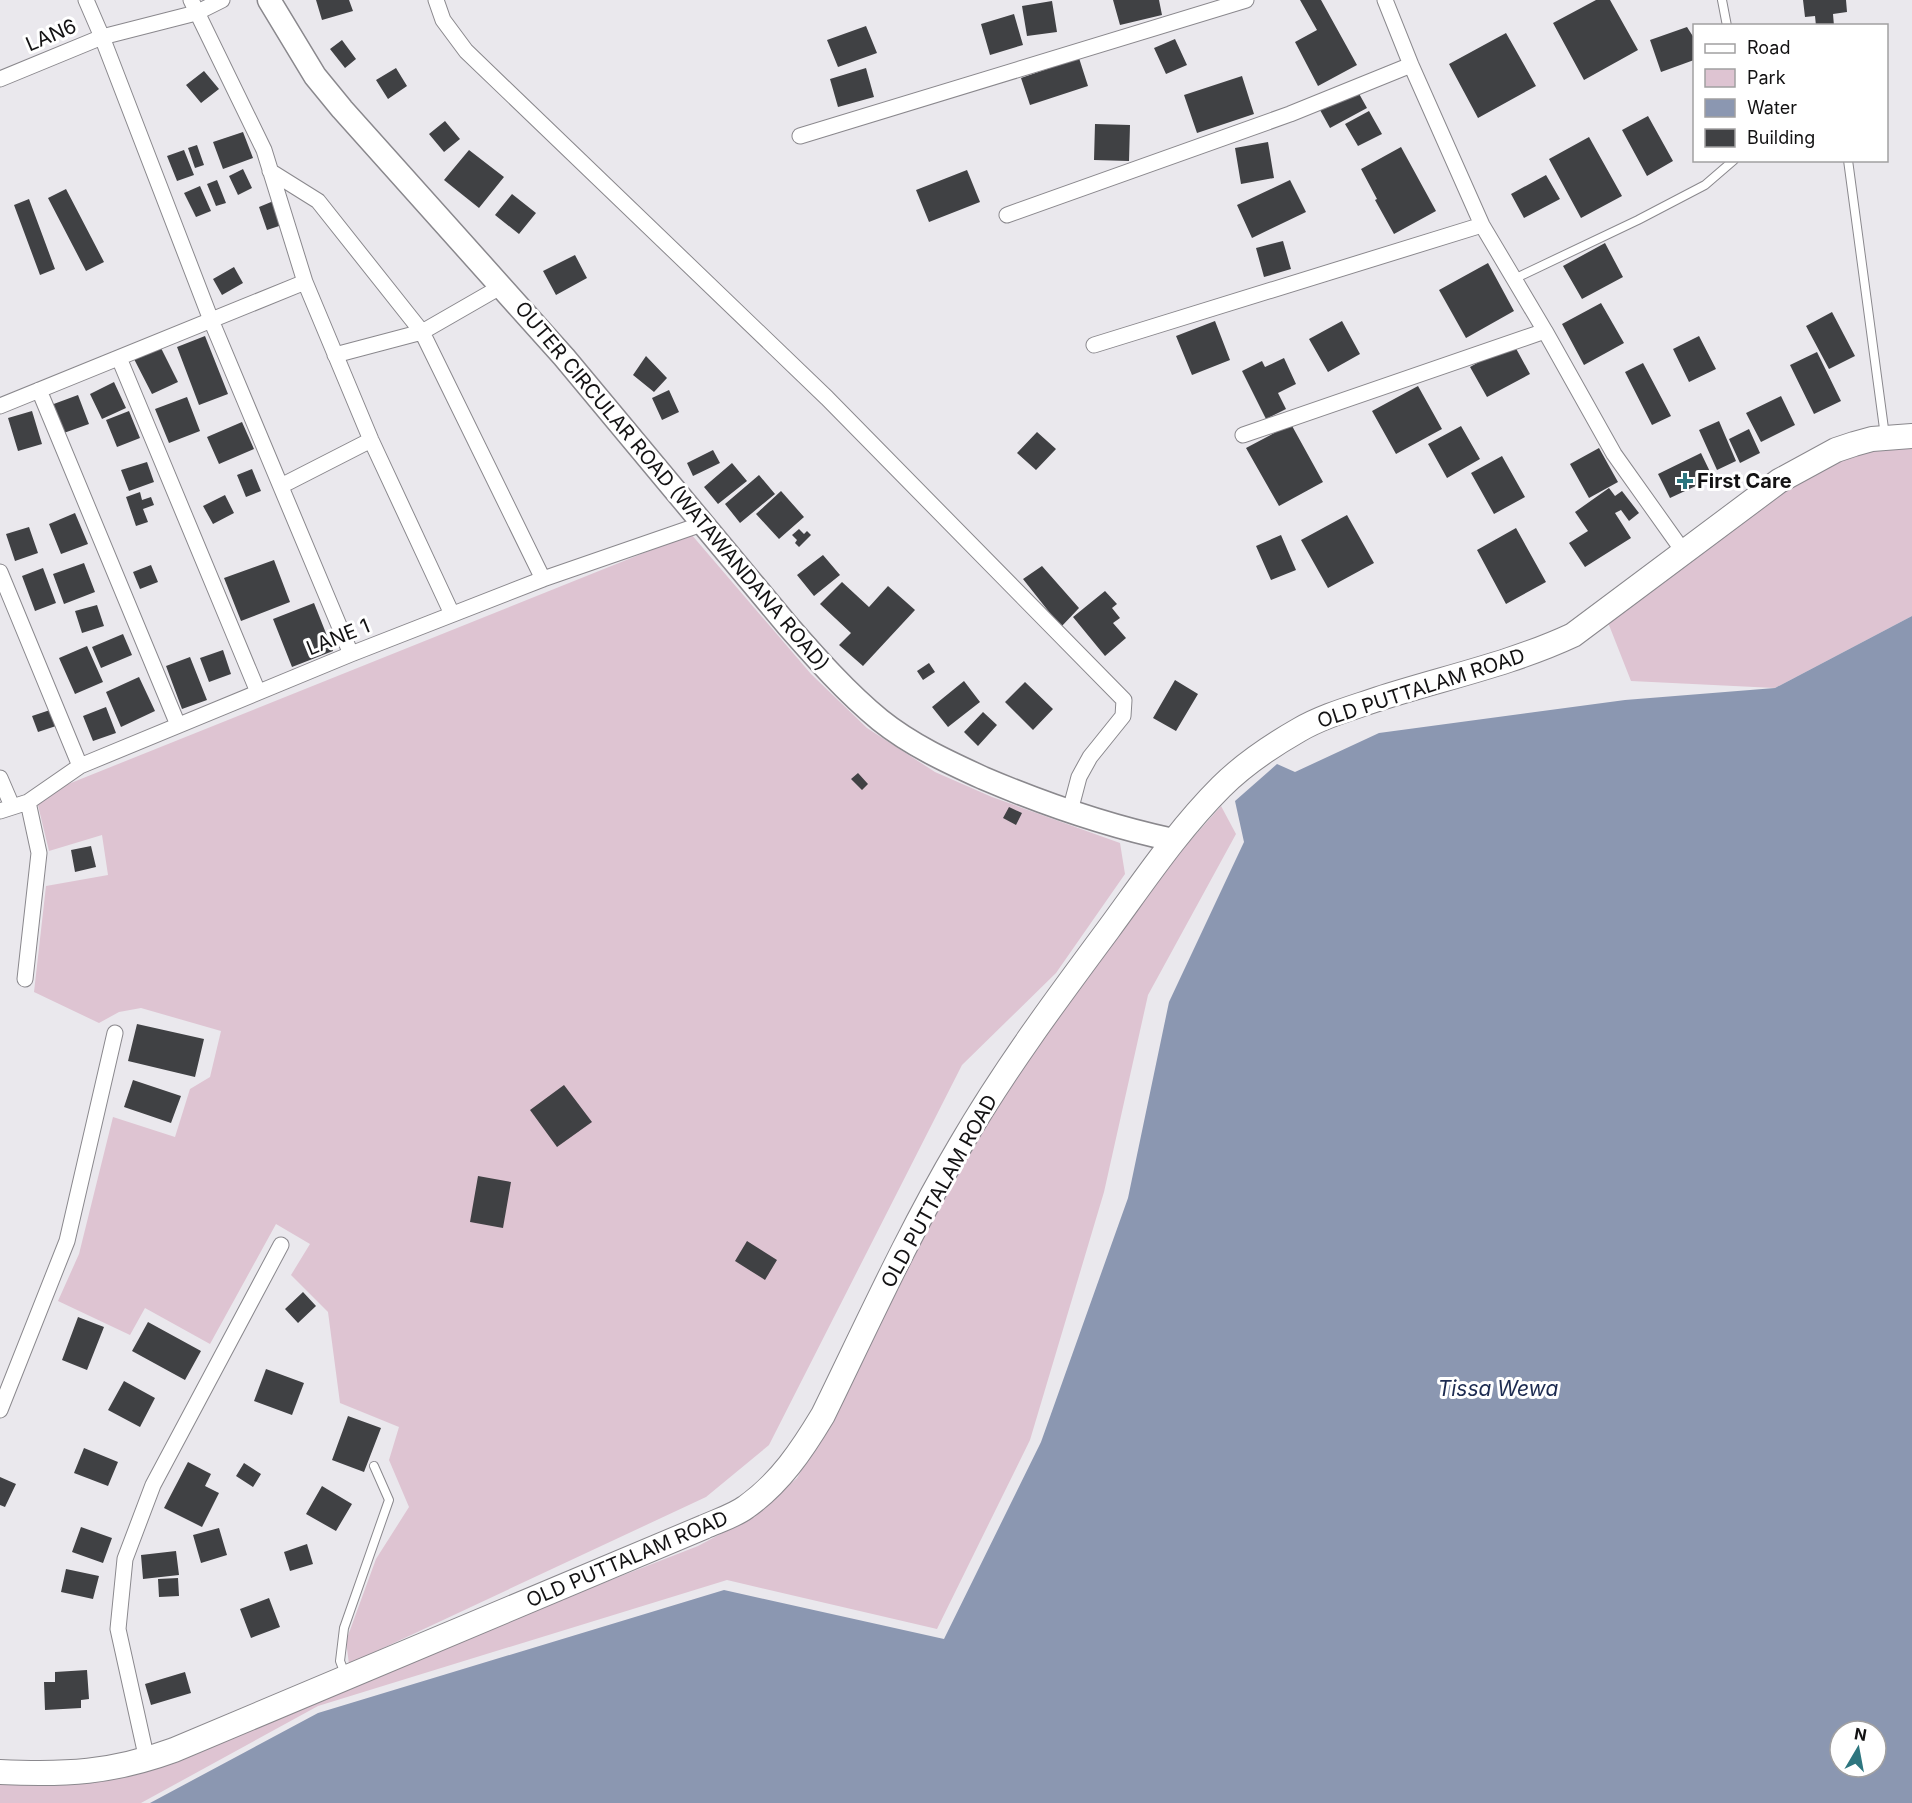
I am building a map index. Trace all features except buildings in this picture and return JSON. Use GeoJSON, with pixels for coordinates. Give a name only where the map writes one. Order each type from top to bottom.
{"type":"FeatureCollection","features":[{"type":"Feature","properties":{"kind":"main road","name":"OUTER CIRCULAR ROAD (WATAWANDANA ROAD)"},"geometry":{"type":"LineString","coordinates":[[269,0],[315,76],[375,147],[564,357],[702,525],[824,666],[881,720],[922,748],[960,768],[1009,789],[1070,811],[1148,835],[1173,840]]}},
{"type":"Feature","properties":{"kind":"main road","name":"OLD PUTTALAM ROAD"},"geometry":{"type":"LineString","coordinates":[[0,1772],[36,1774],[100,1771],[147,1760],[745,1508],[788,1469],[805,1446],[939,1183],[991,1094],[1173,840],[1221,786],[1277,743],[1303,727],[1368,702],[1480,669],[1552,645],[1573,635],[1779,481],[1836,450],[1872,439],[1912,436]]}},
{"type":"Feature","properties":{"kind":"street"},"geometry":{"type":"LineString","coordinates":[[86,0],[102,36],[211,320],[351,654]]}},
{"type":"Feature","properties":{"kind":"street","name":"LAN6"},"geometry":{"type":"LineString","coordinates":[[0,79],[102,36],[194,6],[222,0]]}},
{"type":"Feature","properties":{"kind":"street"},"geometry":{"type":"LineString","coordinates":[[436,0],[443,20],[466,51],[827,398],[1124,700],[1123,716],[1090,758],[1079,777],[1070,811]]}},
{"type":"Feature","properties":{"kind":"street"},"geometry":{"type":"LineString","coordinates":[[800,136],[1246,0]]}},
{"type":"Feature","properties":{"kind":"street"},"geometry":{"type":"LineString","coordinates":[[1385,0],[1411,65],[1482,225],[1614,454],[1683,551]]}},
{"type":"Feature","properties":{"kind":"street"},"geometry":{"type":"LineString","coordinates":[[194,6],[264,150],[305,282],[371,440],[452,614]]}},
{"type":"Feature","properties":{"kind":"street"},"geometry":{"type":"LineString","coordinates":[[1007,215],[1290,114],[1411,65]]}},
{"type":"Feature","properties":{"kind":"street"},"geometry":{"type":"LineString","coordinates":[[270,171],[318,201],[422,332],[543,579]]}},
{"type":"Feature","properties":{"kind":"street"},"geometry":{"type":"LineString","coordinates":[[1094,345],[1482,225]]}},
{"type":"Feature","properties":{"kind":"street"},"geometry":{"type":"LineString","coordinates":[[0,406],[305,282]]}},
{"type":"Feature","properties":{"kind":"street"},"geometry":{"type":"LineString","coordinates":[[335,355],[422,332],[502,286]]}},
{"type":"Feature","properties":{"kind":"street"},"geometry":{"type":"LineString","coordinates":[[1243,435],[1545,331]]}},
{"type":"Feature","properties":{"kind":"street"},"geometry":{"type":"LineString","coordinates":[[118,358],[258,692]]}},
{"type":"Feature","properties":{"kind":"street"},"geometry":{"type":"LineString","coordinates":[[39,390],[178,725]]}},
{"type":"Feature","properties":{"kind":"street"},"geometry":{"type":"LineString","coordinates":[[281,486],[371,440]]}},
{"type":"Feature","properties":{"kind":"street","name":"LANE 1"},"geometry":{"type":"LineString","coordinates":[[6,808],[28,802],[80,766],[351,654],[543,579],[702,525]]}},
{"type":"Feature","properties":{"kind":"street"},"geometry":{"type":"LineString","coordinates":[[0,572],[80,766]]}},
{"type":"Feature","properties":{"kind":"street"},"geometry":{"type":"LineString","coordinates":[[0,778],[6,808]]}},
{"type":"Feature","properties":{"kind":"street"},"geometry":{"type":"LineString","coordinates":[[25,979],[39,853],[28,802]]}},
{"type":"Feature","properties":{"kind":"street"},"geometry":{"type":"LineString","coordinates":[[0,1410],[67,1241],[115,1033]]}},
{"type":"Feature","properties":{"kind":"street"},"geometry":{"type":"LineString","coordinates":[[147,1760],[118,1629],[125,1559],[153,1485],[281,1245]]}},
{"type":"Feature","properties":{"kind":"lane"},"geometry":{"type":"LineString","coordinates":[[1722,0],[1727,24]]}},
{"type":"Feature","properties":{"kind":"lane"},"geometry":{"type":"LineString","coordinates":[[1514,279],[1638,220],[1705,185],[1732,162]]}},
{"type":"Feature","properties":{"kind":"lane"},"geometry":{"type":"LineString","coordinates":[[1848,162],[1885,438]]}},
{"type":"Feature","properties":{"kind":"lane"},"geometry":{"type":"LineString","coordinates":[[346,1678],[340,1661],[344,1628],[389,1500],[374,1466]]}},
{"type":"Feature","properties":{"kind":"green space"},"geometry":{"type":"Polygon","coordinates":[[[1912,444],[1912,616],[1775,688],[1631,681],[1607,620],[1690,556],[1836,457],[1912,444]]]}},
{"type":"Feature","properties":{"kind":"green space"},"geometry":{"type":"Polygon","coordinates":[[[691,534],[811,674],[867,728],[935,772],[992,797],[1120,843],[1125,874],[1056,973],[962,1065],[769,1445],[706,1497],[349,1664],[346,1641],[376,1559],[409,1507],[389,1460],[399,1427],[340,1403],[328,1312],[291,1275],[310,1244],[276,1224],[210,1344],[145,1308],[130,1335],[58,1301],[79,1254],[113,1117],[175,1137],[190,1089],[210,1077],[221,1031],[141,1008],[119,1012],[99,1023],[34,992],[46,886],[108,875],[102,835],[49,851],[36,797],[691,534]]]}},
{"type":"Feature","properties":{"kind":"green space"},"geometry":{"type":"Polygon","coordinates":[[[1221,806],[1236,834],[1148,995],[1104,1192],[1030,1440],[937,1629],[727,1580],[318,1706],[141,1803],[0,1803],[0,1780],[69,1781],[575,1594],[698,1546],[754,1516],[797,1478],[837,1410],[957,1166],[1053,1025],[1181,851],[1221,806]]]}},
{"type":"Feature","properties":{"kind":"water","name":"Tissa Wewa"},"geometry":{"type":"Polygon","coordinates":[[[1912,616],[1912,1803],[150,1803],[318,1713],[724,1590],[944,1639],[1041,1442],[1128,1198],[1169,1002],[1244,842],[1235,801],[1277,764],[1295,772],[1379,733],[1625,700],[1775,688],[1912,616]]]}},
{"type":"Feature","properties":{"kind":"place","name":"First Care"},"geometry":{"type":"Point","coordinates":[1685,481]}}]}
